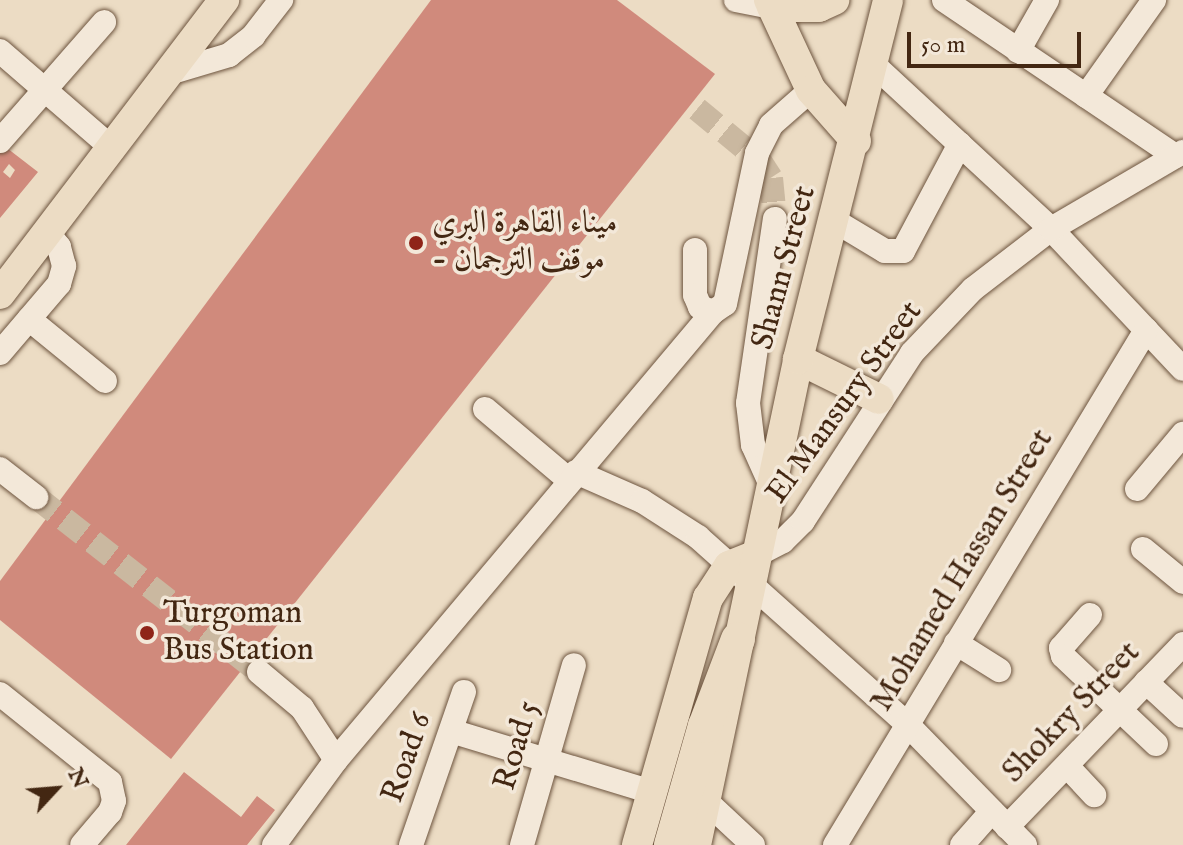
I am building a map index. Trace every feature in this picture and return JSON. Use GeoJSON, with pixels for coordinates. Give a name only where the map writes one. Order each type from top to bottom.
{"type":"FeatureCollection","features":[{"type":"Feature","properties":{"kind":"highway"},"geometry":{"type":"LineString","coordinates":[[671,845],[738,639]]}},
{"type":"Feature","properties":{"kind":"main road"},"geometry":{"type":"LineString","coordinates":[[0,294],[224,0]]}},
{"type":"Feature","properties":{"kind":"main road"},"geometry":{"type":"LineString","coordinates":[[856,141],[811,90],[771,3],[819,7],[835,0],[885,10]]}},
{"type":"Feature","properties":{"kind":"main road","name":"Shann Street"},"geometry":{"type":"LineString","coordinates":[[696,845],[738,639],[745,568],[771,485],[798,359],[856,141],[885,10]]}},
{"type":"Feature","properties":{"kind":"main road"},"geometry":{"type":"LineString","coordinates":[[798,359],[879,399]]}},
{"type":"Feature","properties":{"kind":"main road","name":"Shann Street"},"geometry":{"type":"LineString","coordinates":[[637,845],[708,598],[745,568]]}},
{"type":"Feature","properties":{"kind":"street"},"geometry":{"type":"LineString","coordinates":[[169,73],[229,55],[253,36],[281,0]]}},
{"type":"Feature","properties":{"kind":"street"},"geometry":{"type":"LineString","coordinates":[[736,0],[771,3]]}},
{"type":"Feature","properties":{"kind":"street"},"geometry":{"type":"LineString","coordinates":[[944,0],[1086,96],[1179,154]]}},
{"type":"Feature","properties":{"kind":"street"},"geometry":{"type":"LineString","coordinates":[[1018,51],[1047,0]]}},
{"type":"Feature","properties":{"kind":"street"},"geometry":{"type":"LineString","coordinates":[[1086,96],[1154,0]]}},
{"type":"Feature","properties":{"kind":"street"},"geometry":{"type":"LineString","coordinates":[[0,141],[104,22]]}},
{"type":"Feature","properties":{"kind":"street"},"geometry":{"type":"LineString","coordinates":[[2,57],[46,88],[113,149]]}},
{"type":"Feature","properties":{"kind":"street"},"geometry":{"type":"LineString","coordinates":[[873,64],[1051,229],[1183,369]]}},
{"type":"Feature","properties":{"kind":"street"},"geometry":{"type":"LineString","coordinates":[[274,845],[336,760],[572,476],[713,312],[725,304],[757,153],[771,125],[811,90]]}},
{"type":"Feature","properties":{"kind":"street"},"geometry":{"type":"LineString","coordinates":[[835,221],[885,251],[903,251],[960,144]]}},
{"type":"Feature","properties":{"kind":"street","name":"El Mansury Street"},"geometry":{"type":"LineString","coordinates":[[745,568],[783,541],[803,521],[879,399],[937,324],[973,289],[1051,229],[1179,154]]}},
{"type":"Feature","properties":{"kind":"street"},"geometry":{"type":"LineString","coordinates":[[771,485],[753,445],[748,403],[775,219]]}},
{"type":"Feature","properties":{"kind":"street"},"geometry":{"type":"LineString","coordinates":[[0,353],[59,284],[64,266],[59,247],[48,233]]}},
{"type":"Feature","properties":{"kind":"street"},"geometry":{"type":"LineString","coordinates":[[695,250],[695,295],[700,307],[713,312]]}},
{"type":"Feature","properties":{"kind":"street"},"geometry":{"type":"LineString","coordinates":[[29,319],[105,381]]}},
{"type":"Feature","properties":{"kind":"street","name":"Mohamed Hassan Street"},"geometry":{"type":"LineString","coordinates":[[835,845],[1146,330]]}},
{"type":"Feature","properties":{"kind":"street"},"geometry":{"type":"LineString","coordinates":[[485,409],[572,476],[673,518],[745,568],[907,724],[1025,845]]}},
{"type":"Feature","properties":{"kind":"street"},"geometry":{"type":"LineString","coordinates":[[1137,489],[1183,434]]}},
{"type":"Feature","properties":{"kind":"street"},"geometry":{"type":"LineString","coordinates":[[0,469],[36,497]]}},
{"type":"Feature","properties":{"kind":"street"},"geometry":{"type":"LineString","coordinates":[[1143,549],[1183,582]]}},
{"type":"Feature","properties":{"kind":"street"},"geometry":{"type":"LineString","coordinates":[[1090,615],[1062,653],[1156,744]]}},
{"type":"Feature","properties":{"kind":"street"},"geometry":{"type":"LineString","coordinates":[[956,643],[999,670]]}},
{"type":"Feature","properties":{"kind":"street","name":"Shokry Street"},"geometry":{"type":"LineString","coordinates":[[962,845],[1067,766],[1183,644]]}},
{"type":"Feature","properties":{"kind":"street","name":"Road 5"},"geometry":{"type":"LineString","coordinates":[[522,845],[574,665]]}},
{"type":"Feature","properties":{"kind":"street"},"geometry":{"type":"LineString","coordinates":[[259,672],[302,708],[336,760]]}},
{"type":"Feature","properties":{"kind":"street"},"geometry":{"type":"LineString","coordinates":[[1146,682],[1183,716]]}},
{"type":"Feature","properties":{"kind":"street","name":"Road 6"},"geometry":{"type":"LineString","coordinates":[[411,845],[464,692]]}},
{"type":"Feature","properties":{"kind":"street"},"geometry":{"type":"LineString","coordinates":[[0,694],[110,782],[114,801],[110,812],[83,845]]}},
{"type":"Feature","properties":{"kind":"street"},"geometry":{"type":"LineString","coordinates":[[451,731],[652,792]]}},
{"type":"Feature","properties":{"kind":"street"},"geometry":{"type":"LineString","coordinates":[[1067,766],[1094,795]]}},
{"type":"Feature","properties":{"kind":"street"},"geometry":{"type":"LineString","coordinates":[[707,802],[753,845]]}},
{"type":"Feature","properties":{"kind":"building","name":"ميناء القاهرة البري - موقف الترجمان"},"geometry":{"type":"Polygon","coordinates":[[[431,0],[617,0],[715,74],[171,759],[0,620],[0,581],[431,0]]]}},
{"type":"Feature","properties":{"kind":"building"},"geometry":{"type":"Polygon","coordinates":[[[3,145],[38,172],[0,218],[0,148],[3,145]],[[9,164],[3,172],[10,178],[15,170],[9,164]]]}},
{"type":"Feature","properties":{"kind":"building"},"geometry":{"type":"Polygon","coordinates":[[[184,772],[241,817],[257,796],[275,810],[247,845],[126,845],[184,772]]]}},
{"type":"Feature","properties":{"kind":"tunnel"},"geometry":{"type":"LineString","coordinates":[[697,109],[760,161],[771,178],[775,219]]}},
{"type":"Feature","properties":{"kind":"tunnel"},"geometry":{"type":"LineString","coordinates":[[36,497],[259,672]]}},
{"type":"Feature","properties":{"kind":"place","name":"ميناء القاهرة البري - موقف الترجمان"},"geometry":{"type":"Point","coordinates":[416,243]}},
{"type":"Feature","properties":{"kind":"place","name":"Turgoman Bus Station"},"geometry":{"type":"Point","coordinates":[147,633]}}]}
